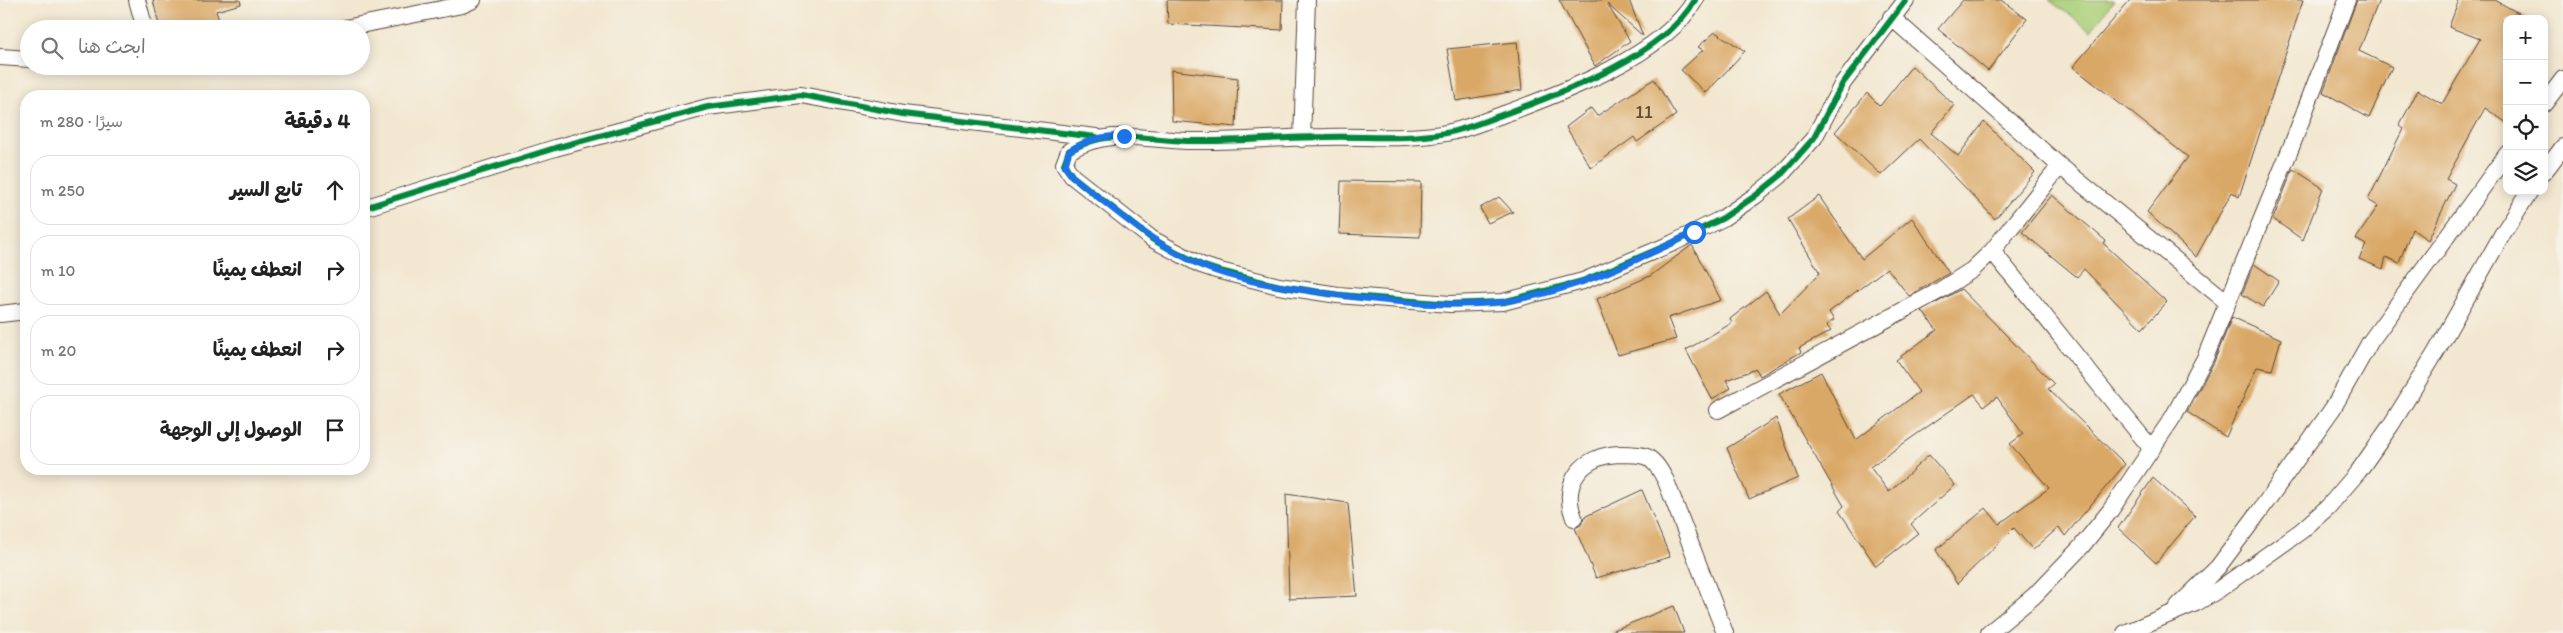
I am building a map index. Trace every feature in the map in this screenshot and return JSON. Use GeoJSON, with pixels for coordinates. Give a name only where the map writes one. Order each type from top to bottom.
{"type":"FeatureCollection","features":[{"type":"Feature","properties":{"kind":"street"},"geometry":{"type":"LineString","coordinates":[[137,0],[143,20]]}},
{"type":"Feature","properties":{"kind":"street"},"geometry":{"type":"LineString","coordinates":[[370,23],[462,5],[473,0]]}},
{"type":"Feature","properties":{"kind":"street"},"geometry":{"type":"LineString","coordinates":[[1302,139],[1307,0]]}},
{"type":"Feature","properties":{"kind":"street"},"geometry":{"type":"LineString","coordinates":[[370,206],[555,148],[708,107],[801,95],[913,115],[1098,137],[1124,136],[1193,142],[1430,134],[1476,124],[1562,93],[1640,52],[1682,18],[1695,0]]}},
{"type":"Feature","properties":{"kind":"street"},"geometry":{"type":"LineString","coordinates":[[1098,137],[1069,151],[1065,167],[1072,176],[1152,239],[1201,266],[1279,286],[1338,295],[1450,304],[1503,302],[1583,281],[1673,243],[1723,218],[1755,196],[1780,176],[1814,138],[1843,83],[1891,17],[1906,0]]}},
{"type":"Feature","properties":{"kind":"street"},"geometry":{"type":"LineString","coordinates":[[1989,633],[2009,620],[2082,547],[2173,417],[2205,358],[2292,145],[2347,0]]}},
{"type":"Feature","properties":{"kind":"street"},"geometry":{"type":"LineString","coordinates":[[1891,17],[2060,166],[2227,302]]}},
{"type":"Feature","properties":{"kind":"street"},"geometry":{"type":"LineString","coordinates":[[0,57],[20,58]]}},
{"type":"Feature","properties":{"kind":"street"},"geometry":{"type":"LineString","coordinates":[[2548,99],[2563,79]]}},
{"type":"Feature","properties":{"kind":"street"},"geometry":{"type":"LineString","coordinates":[[2548,167],[2563,146]]}},
{"type":"Feature","properties":{"kind":"street"},"geometry":{"type":"LineString","coordinates":[[2166,615],[2218,567],[2259,512],[2333,408],[2370,342],[2503,159]]}},
{"type":"Feature","properties":{"kind":"street"},"geometry":{"type":"LineString","coordinates":[[1718,410],[1938,291],[1972,270],[1992,251],[2060,166]]}},
{"type":"Feature","properties":{"kind":"street"},"geometry":{"type":"LineString","coordinates":[[2125,633],[2211,595],[2272,553],[2328,507],[2358,472],[2392,425],[2436,352],[2473,283],[2528,195]]}},
{"type":"Feature","properties":{"kind":"street"},"geometry":{"type":"LineString","coordinates":[[1992,251],[2056,328],[2087,372],[2152,449]]}},
{"type":"Feature","properties":{"kind":"street"},"geometry":{"type":"LineString","coordinates":[[0,314],[20,312]]}},
{"type":"Feature","properties":{"kind":"street"},"geometry":{"type":"LineString","coordinates":[[1574,518],[1570,507],[1569,490],[1576,476],[1585,465],[1611,454],[1646,457],[1659,467],[1666,481],[1725,633]]}},
{"type":"Feature","properties":{"kind":"green space"},"geometry":{"type":"Polygon","coordinates":[[[2049,0],[2114,0],[2091,31],[2049,0]]]}},
{"type":"Feature","properties":{"kind":"building"},"geometry":{"type":"Polygon","coordinates":[[[153,0],[240,0],[241,4],[216,11],[219,20],[158,20],[153,0]]]}},
{"type":"Feature","properties":{"kind":"building"},"geometry":{"type":"Polygon","coordinates":[[[1167,0],[1283,0],[1282,30],[1168,24],[1167,0]]]}},
{"type":"Feature","properties":{"kind":"building"},"geometry":{"type":"Polygon","coordinates":[[[1559,0],[1629,0],[1643,36],[1607,4],[1630,41],[1595,66],[1559,0]]]}},
{"type":"Feature","properties":{"kind":"building"},"geometry":{"type":"Polygon","coordinates":[[[1963,0],[2001,0],[2027,19],[1988,71],[1938,29],[1963,0]]]}},
{"type":"Feature","properties":{"kind":"building"},"geometry":{"type":"Polygon","coordinates":[[[2130,0],[2303,0],[2239,197],[2232,192],[2196,257],[2147,212],[2188,157],[2073,67],[2130,0]]]}},
{"type":"Feature","properties":{"kind":"building"},"geometry":{"type":"Polygon","coordinates":[[[2357,0],[2379,0],[2359,51],[2392,67],[2369,118],[2323,92],[2357,0]]]}},
{"type":"Feature","properties":{"kind":"building"},"geometry":{"type":"Polygon","coordinates":[[[2459,0],[2495,0],[2522,15],[2503,15],[2503,120],[2485,108],[2446,179],[2455,184],[2428,240],[2412,229],[2399,263],[2386,257],[2383,269],[2359,259],[2366,245],[2356,239],[2378,206],[2368,200],[2403,129],[2399,126],[2418,90],[2442,104],[2480,39],[2449,27],[2459,0]]]}},
{"type":"Feature","properties":{"kind":"building"},"geometry":{"type":"Polygon","coordinates":[[[1715,32],[1745,51],[1706,93],[1681,70],[1703,50],[1698,47],[1715,32]]]}},
{"type":"Feature","properties":{"kind":"building"},"geometry":{"type":"Polygon","coordinates":[[[1517,42],[1522,90],[1456,101],[1447,49],[1517,42]]]}},
{"type":"Feature","properties":{"kind":"building"},"geometry":{"type":"Polygon","coordinates":[[[1912,66],[1954,105],[1931,133],[1958,156],[1984,122],[2035,172],[1995,219],[1919,139],[1881,175],[1835,132],[1867,93],[1880,106],[1912,66]]]}},
{"type":"Feature","properties":{"kind":"building"},"geometry":{"type":"Polygon","coordinates":[[[1171,70],[1238,78],[1236,127],[1172,121],[1171,70]]]}},
{"type":"Feature","properties":{"kind":"building"},"geometry":{"type":"Polygon","coordinates":[[[1654,79],[1676,115],[1637,142],[1634,137],[1591,168],[1566,127],[1591,108],[1597,116],[1654,79]]]}},
{"type":"Feature","properties":{"kind":"building"},"geometry":{"type":"Polygon","coordinates":[[[2293,169],[2323,188],[2303,240],[2273,219],[2293,169]]]}},
{"type":"Feature","properties":{"kind":"building"},"geometry":{"type":"Polygon","coordinates":[[[1341,181],[1421,182],[1420,237],[1339,234],[1341,181]]]}},
{"type":"Feature","properties":{"kind":"building"},"geometry":{"type":"Polygon","coordinates":[[[2052,195],[2106,241],[2104,244],[2167,302],[2142,329],[2084,269],[2077,277],[2022,232],[2052,195]]]}},
{"type":"Feature","properties":{"kind":"building"},"geometry":{"type":"Polygon","coordinates":[[[1819,196],[1862,259],[1912,218],[1949,273],[1909,296],[1887,268],[1829,312],[1834,320],[1826,325],[1831,331],[1799,348],[1801,352],[1760,376],[1756,369],[1726,380],[1731,388],[1712,399],[1686,350],[1732,323],[1730,319],[1766,291],[1780,314],[1820,273],[1788,219],[1819,196]]]}},
{"type":"Feature","properties":{"kind":"building"},"geometry":{"type":"Polygon","coordinates":[[[1499,197],[1513,212],[1488,223],[1480,208],[1499,197]]]}},
{"type":"Feature","properties":{"kind":"building"},"geometry":{"type":"Polygon","coordinates":[[[1692,245],[1721,300],[1668,318],[1676,339],[1618,355],[1597,299],[1650,276],[1692,245]]]}},
{"type":"Feature","properties":{"kind":"building"},"geometry":{"type":"Polygon","coordinates":[[[2254,264],[2279,281],[2263,307],[2242,294],[2254,264]]]}},
{"type":"Feature","properties":{"kind":"building"},"geometry":{"type":"Polygon","coordinates":[[[1961,289],[2054,384],[2048,389],[2125,464],[2065,536],[2059,527],[2033,550],[2014,528],[1957,584],[1936,550],[1986,508],[1999,524],[2049,488],[2010,444],[2023,434],[1997,397],[1984,406],[1974,394],[1870,467],[1889,492],[1929,455],[1955,485],[1911,524],[1918,533],[1876,566],[1839,511],[1844,506],[1779,394],[1821,372],[1856,440],[1919,392],[1896,360],[1937,330],[1922,311],[1961,289]]]}},
{"type":"Feature","properties":{"kind":"building"},"geometry":{"type":"Polygon","coordinates":[[[2232,317],[2281,339],[2272,370],[2257,367],[2226,437],[2187,412],[2214,362],[2232,317]]]}},
{"type":"Feature","properties":{"kind":"building"},"geometry":{"type":"Polygon","coordinates":[[[1776,418],[1798,478],[1749,499],[1727,448],[1776,418]]]}},
{"type":"Feature","properties":{"kind":"building"},"geometry":{"type":"Polygon","coordinates":[[[2153,478],[2195,516],[2156,563],[2118,528],[2153,478]]]}},
{"type":"Feature","properties":{"kind":"building"},"geometry":{"type":"Polygon","coordinates":[[[1642,490],[1670,557],[1596,578],[1575,528],[1581,525],[1584,517],[1642,490]]]}},
{"type":"Feature","properties":{"kind":"building"},"geometry":{"type":"Polygon","coordinates":[[[1286,494],[1348,503],[1357,596],[1289,599],[1286,494]]]}},
{"type":"Feature","properties":{"kind":"building"},"geometry":{"type":"Polygon","coordinates":[[[1674,606],[1684,633],[1609,633],[1609,632],[1674,606]]]}},
{"type":"Feature","properties":{"kind":"cycle path"},"geometry":{"type":"LineString","coordinates":[[1695,0],[1680,20],[1661,38],[1611,69],[1556,94],[1454,131],[1401,137],[1310,137],[1210,141],[1115,137],[1084,143],[1069,151],[1064,164],[1072,176],[1152,239],[1201,265],[1216,270],[1279,286],[1338,295],[1450,304],[1503,302],[1583,281],[1673,243],[1723,218],[1755,196],[1780,176],[1814,138],[1843,83],[1906,0]]}},
{"type":"Feature","properties":{"kind":"cycle path"},"geometry":{"type":"LineString","coordinates":[[370,206],[555,148],[708,107],[801,95],[903,114],[1096,137]]}},
{"type":"Feature","properties":{"kind":"route"},"geometry":{"type":"LineString","coordinates":[[1124,136],[1098,137],[1077,146],[1069,151],[1064,164],[1065,167],[1072,176],[1152,239],[1201,266],[1279,286],[1338,295],[1391,300],[1450,304],[1503,302],[1583,281],[1673,243],[1694,232]]}}]}
